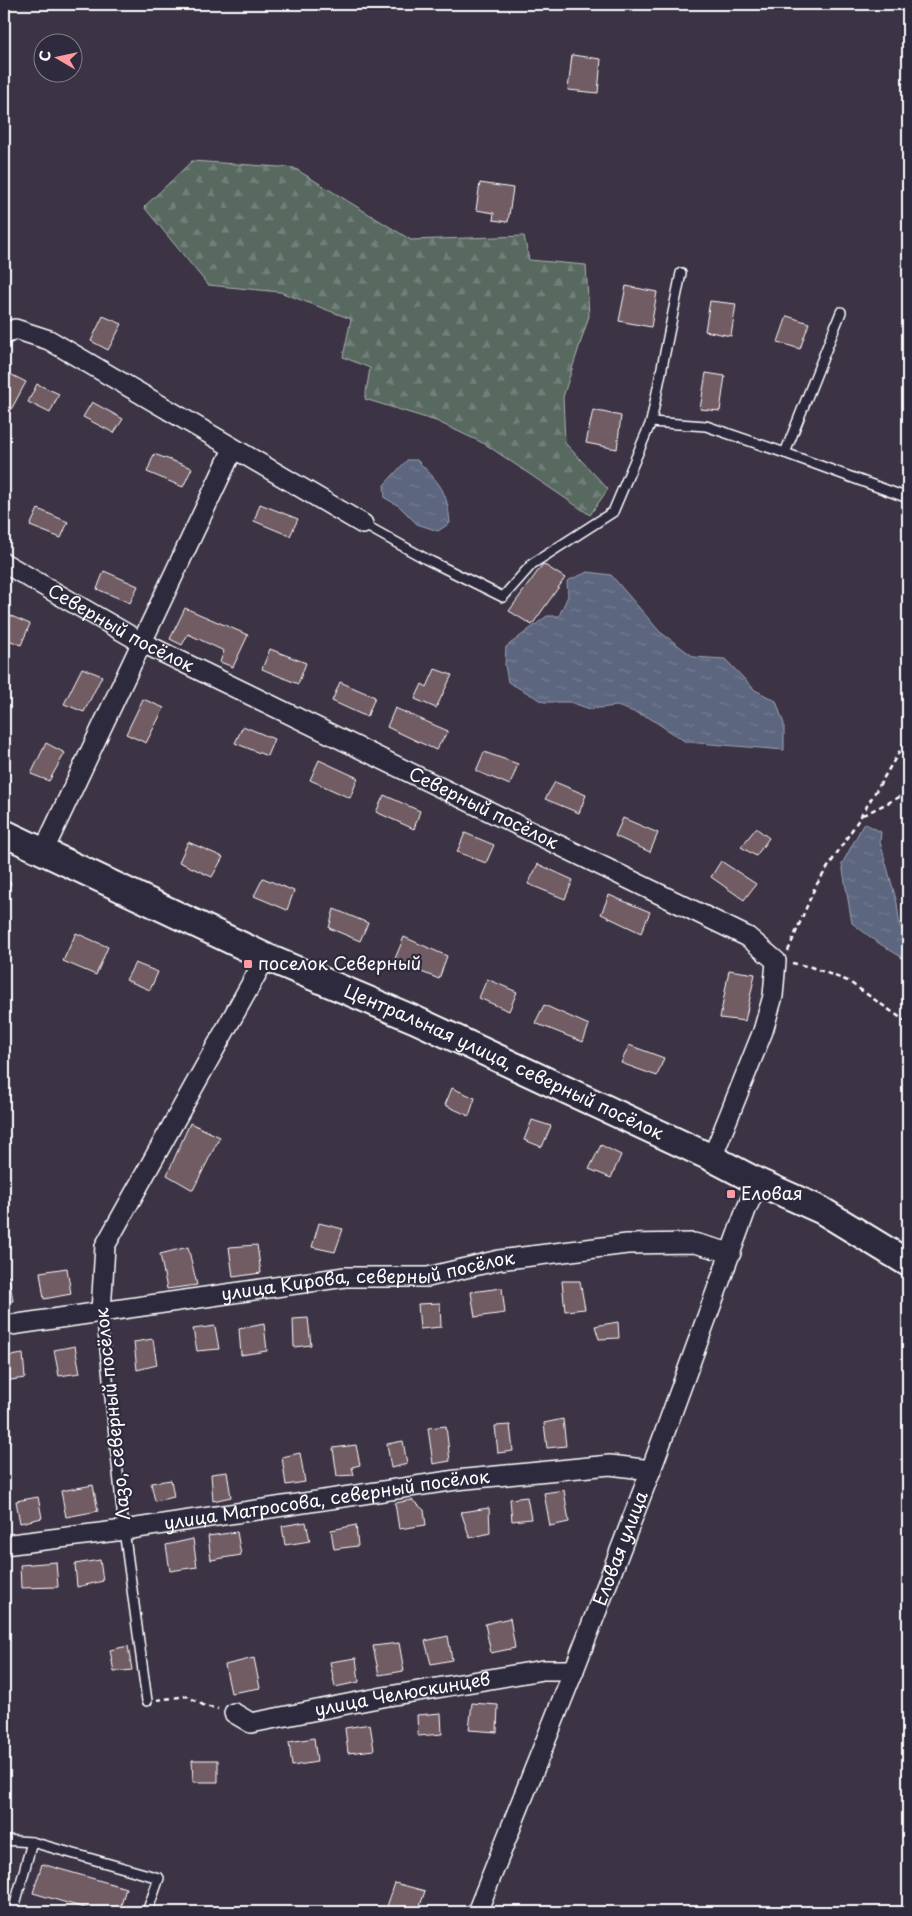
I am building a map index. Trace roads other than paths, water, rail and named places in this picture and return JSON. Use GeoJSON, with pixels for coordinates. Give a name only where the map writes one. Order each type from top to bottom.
{"type":"FeatureCollection","features":[{"type":"Feature","properties":{"kind":"street"},"geometry":{"type":"LineString","coordinates":[[4,335],[15,329],[49,340],[363,524]]}},
{"type":"Feature","properties":{"kind":"street"},"geometry":{"type":"LineString","coordinates":[[43,852],[233,449]]}},
{"type":"Feature","properties":{"kind":"street","name":"Северный посёлок"},"geometry":{"type":"LineString","coordinates":[[4,563],[141,642],[748,937],[780,961],[763,1031],[712,1158]]}},
{"type":"Feature","properties":{"kind":"street","name":"Центральная улица, северный посёлок"},"geometry":{"type":"LineString","coordinates":[[4,833],[266,957],[416,1020],[712,1158],[758,1182],[821,1210],[900,1257],[908,1264]]}},
{"type":"Feature","properties":{"kind":"street","name":"Лазо, северный посёлок"},"geometry":{"type":"LineString","coordinates":[[101,1312],[105,1246],[266,957]]}},
{"type":"Feature","properties":{"kind":"street","name":"Еловая улица"},"geometry":{"type":"LineString","coordinates":[[477,1912],[574,1670],[651,1470],[758,1182]]}},
{"type":"Feature","properties":{"kind":"street","name":"улица Кирова, северный посёлок"},"geometry":{"type":"LineString","coordinates":[[4,1326],[345,1277],[428,1277],[499,1260],[626,1244],[694,1243],[731,1253]]}},
{"type":"Feature","properties":{"kind":"street","name":"улица Матросова, северный посёлок"},"geometry":{"type":"LineString","coordinates":[[4,1545],[124,1530],[456,1480],[610,1465],[651,1470]]}},
{"type":"Feature","properties":{"kind":"street","name":"улица Челюскинцев"},"geometry":{"type":"LineString","coordinates":[[234,1713],[251,1723],[382,1697],[543,1670],[574,1670]]}},
{"type":"Feature","properties":{"kind":"lane"},"geometry":{"type":"LineString","coordinates":[[363,524],[426,559],[503,597],[532,564],[613,512],[651,422],[680,273]]}},
{"type":"Feature","properties":{"kind":"lane"},"geometry":{"type":"LineString","coordinates":[[785,453],[841,312]]}},
{"type":"Feature","properties":{"kind":"lane"},"geometry":{"type":"LineString","coordinates":[[651,422],[706,426],[908,498]]}},
{"type":"Feature","properties":{"kind":"lane","name":"Лазо, северный посёлок"},"geometry":{"type":"LineString","coordinates":[[101,1312],[124,1530],[147,1701]]}},
{"type":"Feature","properties":{"kind":"lane"},"geometry":{"type":"LineString","coordinates":[[4,1840],[32,1842],[159,1878],[147,1912]]}},
{"type":"Feature","properties":{"kind":"lane"},"geometry":{"type":"LineString","coordinates":[[13,1912],[32,1842]]}},
{"type":"Feature","properties":{"kind":"water"},"geometry":{"type":"Polygon","coordinates":[[[407,460],[417,460],[437,482],[444,494],[450,523],[438,531],[417,524],[399,506],[385,498],[384,485],[407,460]]]}},
{"type":"Feature","properties":{"kind":"water"},"geometry":{"type":"Polygon","coordinates":[[[588,572],[611,575],[660,632],[694,657],[725,659],[755,690],[776,701],[784,724],[784,750],[686,742],[648,717],[617,706],[590,709],[570,702],[544,702],[508,682],[505,665],[506,647],[547,616],[559,616],[568,596],[567,581],[588,572]]]}},
{"type":"Feature","properties":{"kind":"water"},"geometry":{"type":"Polygon","coordinates":[[[864,823],[881,832],[880,842],[897,903],[900,927],[908,936],[903,958],[877,942],[852,923],[842,864],[864,823]]]}},
{"type":"Feature","properties":{"kind":"place","name":"поселок Северный"},"geometry":{"type":"Point","coordinates":[248,964]}},
{"type":"Feature","properties":{"kind":"place","name":"Еловая"},"geometry":{"type":"Point","coordinates":[731,1194]}}]}
